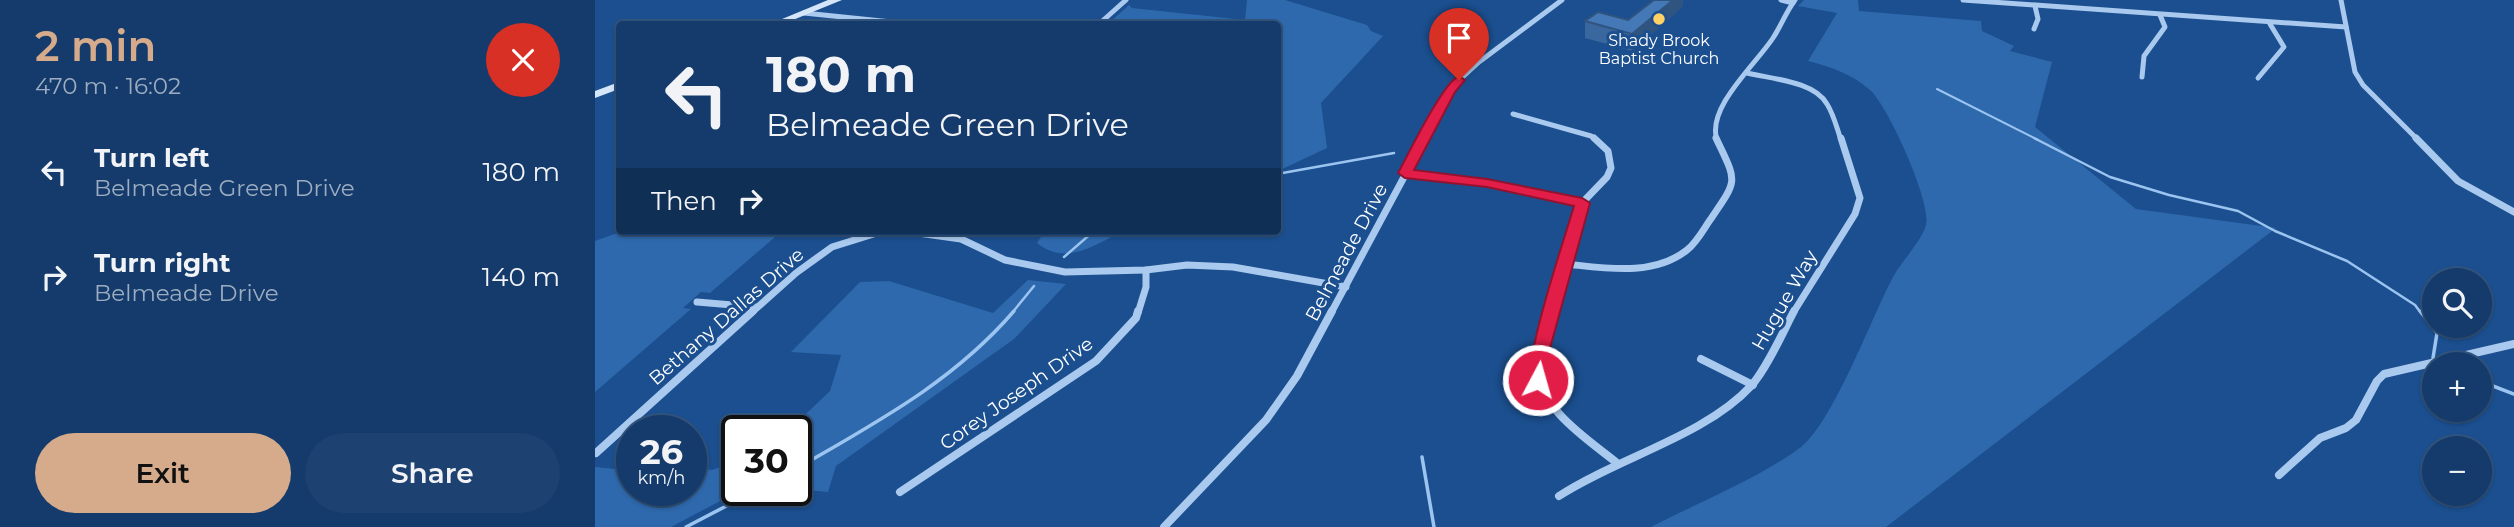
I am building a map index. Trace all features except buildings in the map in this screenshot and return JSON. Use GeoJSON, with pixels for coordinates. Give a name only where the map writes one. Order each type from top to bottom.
{"type":"FeatureCollection","features":[{"type":"Feature","properties":{"kind":"street"},"geometry":{"type":"LineString","coordinates":[[783,21],[837,0]]}},
{"type":"Feature","properties":{"kind":"street"},"geometry":{"type":"LineString","coordinates":[[1102,21],[1126,0]]}},
{"type":"Feature","properties":{"kind":"street","name":"Belmeade Drive"},"geometry":{"type":"LineString","coordinates":[[1164,527],[1266,420],[1297,376],[1450,91],[1459,80],[1562,0]]}},
{"type":"Feature","properties":{"kind":"street"},"geometry":{"type":"LineString","coordinates":[[1566,264],[1616,269],[1644,267],[1671,260],[1695,242],[1732,187],[1731,166],[1714,125],[1747,73],[1773,39],[1794,1],[1781,0]]}},
{"type":"Feature","properties":{"kind":"street"},"geometry":{"type":"LineString","coordinates":[[1963,0],[2270,24],[2346,27]]}},
{"type":"Feature","properties":{"kind":"street"},"geometry":{"type":"LineString","coordinates":[[2341,0],[2355,72],[2384,108],[2458,181],[2514,212]]}},
{"type":"Feature","properties":{"kind":"street"},"geometry":{"type":"LineString","coordinates":[[2034,29],[2038,19],[2035,6]]}},
{"type":"Feature","properties":{"kind":"street"},"geometry":{"type":"LineString","coordinates":[[804,13],[882,21]]}},
{"type":"Feature","properties":{"kind":"street"},"geometry":{"type":"LineString","coordinates":[[2142,77],[2144,56],[2165,27],[2160,15]]}},
{"type":"Feature","properties":{"kind":"street"},"geometry":{"type":"LineString","coordinates":[[2258,78],[2284,47],[2270,24]]}},
{"type":"Feature","properties":{"kind":"street","name":"Hugue Way"},"geometry":{"type":"LineString","coordinates":[[1559,496],[1617,463],[1714,416],[1753,386],[1816,273],[1855,215],[1860,198],[1846,150],[1828,105],[1822,97],[1795,84],[1747,73]]}},
{"type":"Feature","properties":{"kind":"street"},"geometry":{"type":"LineString","coordinates":[[595,95],[616,86]]}},
{"type":"Feature","properties":{"kind":"street"},"geometry":{"type":"LineString","coordinates":[[1513,114],[1591,136],[1608,151],[1612,164],[1607,177],[1582,203],[1541,352],[1538,380],[1553,405],[1617,463]]}},
{"type":"Feature","properties":{"kind":"street"},"geometry":{"type":"LineString","coordinates":[[1405,173],[1487,183],[1582,203]]}},
{"type":"Feature","properties":{"kind":"street","name":"Bethany Dallas Drive"},"geometry":{"type":"LineString","coordinates":[[596,453],[756,307],[832,247],[868,235]]}},
{"type":"Feature","properties":{"kind":"street","name":"Bethany Dallas Drive"},"geometry":{"type":"LineString","coordinates":[[932,235],[961,239],[1005,260],[1065,272],[1146,270],[1187,265],[1233,267],[1346,287]]}},
{"type":"Feature","properties":{"kind":"street","name":"Corey Joseph Drive"},"geometry":{"type":"LineString","coordinates":[[900,492],[1096,361],[1136,318],[1146,287],[1146,270]]}},
{"type":"Feature","properties":{"kind":"street"},"geometry":{"type":"LineString","coordinates":[[697,302],[756,307]]}},
{"type":"Feature","properties":{"kind":"street"},"geometry":{"type":"LineString","coordinates":[[2279,475],[2320,438],[2346,428],[2356,420],[2370,392],[2384,374],[2393,369],[2482,353],[2514,344]]}},
{"type":"Feature","properties":{"kind":"street"},"geometry":{"type":"LineString","coordinates":[[1701,359],[1753,386]]}},
{"type":"Feature","properties":{"kind":"shaded area"},"geometry":{"type":"Polygon","coordinates":[[[1247,0],[1285,0],[1367,25],[1371,31],[1383,36],[1321,103],[1327,148],[1281,170],[1281,21],[1111,21],[1129,5],[1132,8],[1245,20],[1247,0]]]}},
{"type":"Feature","properties":{"kind":"shaded area"},"geometry":{"type":"Polygon","coordinates":[[[1804,0],[1858,0],[1859,11],[1981,21],[1982,31],[2014,46],[2010,51],[2052,62],[2035,127],[2136,209],[2276,228],[1886,527],[1651,527],[1767,469],[1801,447],[1813,434],[1826,416],[1851,369],[1892,279],[1926,225],[1926,214],[1916,177],[1878,99],[1849,75],[1808,61],[1837,13],[1798,6],[1804,0]]]}},
{"type":"Feature","properties":{"kind":"shaded area"},"geometry":{"type":"Polygon","coordinates":[[[616,234],[779,235],[710,293],[701,292],[683,308],[691,309],[595,392],[595,241],[616,234]]]}},
{"type":"Feature","properties":{"kind":"shaded area"},"geometry":{"type":"Polygon","coordinates":[[[1042,235],[1116,235],[1092,247],[1070,253],[1048,250],[1037,243],[1042,235]]]}},
{"type":"Feature","properties":{"kind":"shaded area"},"geometry":{"type":"Polygon","coordinates":[[[1028,280],[1066,284],[1014,339],[836,466],[828,492],[812,490],[812,415],[805,415],[830,391],[841,355],[791,352],[860,282],[889,281],[993,313],[1028,280]]]}},
{"type":"Feature","properties":{"kind":"shaded area"},"geometry":{"type":"Polygon","coordinates":[[[595,467],[616,469],[616,506],[707,506],[707,469],[721,467],[721,501],[671,527],[595,527],[595,467]]]}},
{"type":"Feature","properties":{"kind":"waterway"},"geometry":{"type":"LineString","coordinates":[[1937,89],[2038,140]]}},
{"type":"Feature","properties":{"kind":"waterway"},"geometry":{"type":"LineString","coordinates":[[2034,138],[2110,177],[2169,195],[2238,211],[2275,231],[2347,261],[2415,305],[2421,313]]}},
{"type":"Feature","properties":{"kind":"waterway"},"geometry":{"type":"LineString","coordinates":[[1281,173],[1394,153]]}},
{"type":"Feature","properties":{"kind":"waterway"},"geometry":{"type":"LineString","coordinates":[[1064,257],[1089,235]]}},
{"type":"Feature","properties":{"kind":"waterway"},"geometry":{"type":"LineString","coordinates":[[1012,313],[1034,286]]}},
{"type":"Feature","properties":{"kind":"waterway"},"geometry":{"type":"LineString","coordinates":[[812,460],[884,418],[939,380],[965,359],[1014,311]]}},
{"type":"Feature","properties":{"kind":"waterway"},"geometry":{"type":"LineString","coordinates":[[2420,311],[2437,333],[2434,352]]}},
{"type":"Feature","properties":{"kind":"waterway"},"geometry":{"type":"LineString","coordinates":[[2492,386],[2514,394]]}},
{"type":"Feature","properties":{"kind":"waterway"},"geometry":{"type":"LineString","coordinates":[[1422,457],[1434,527]]}},
{"type":"Feature","properties":{"kind":"waterway"},"geometry":{"type":"LineString","coordinates":[[686,527],[726,506]]}},
{"type":"Feature","properties":{"kind":"place","name":"Shady Brook Baptist Church"},"geometry":{"type":"Point","coordinates":[1659,19]}},
{"type":"Feature","properties":{"kind":"route"},"geometry":{"type":"LineString","coordinates":[[1459,80],[1450,91],[1405,173],[1487,183],[1582,203],[1541,352],[1538,380]]}}]}
